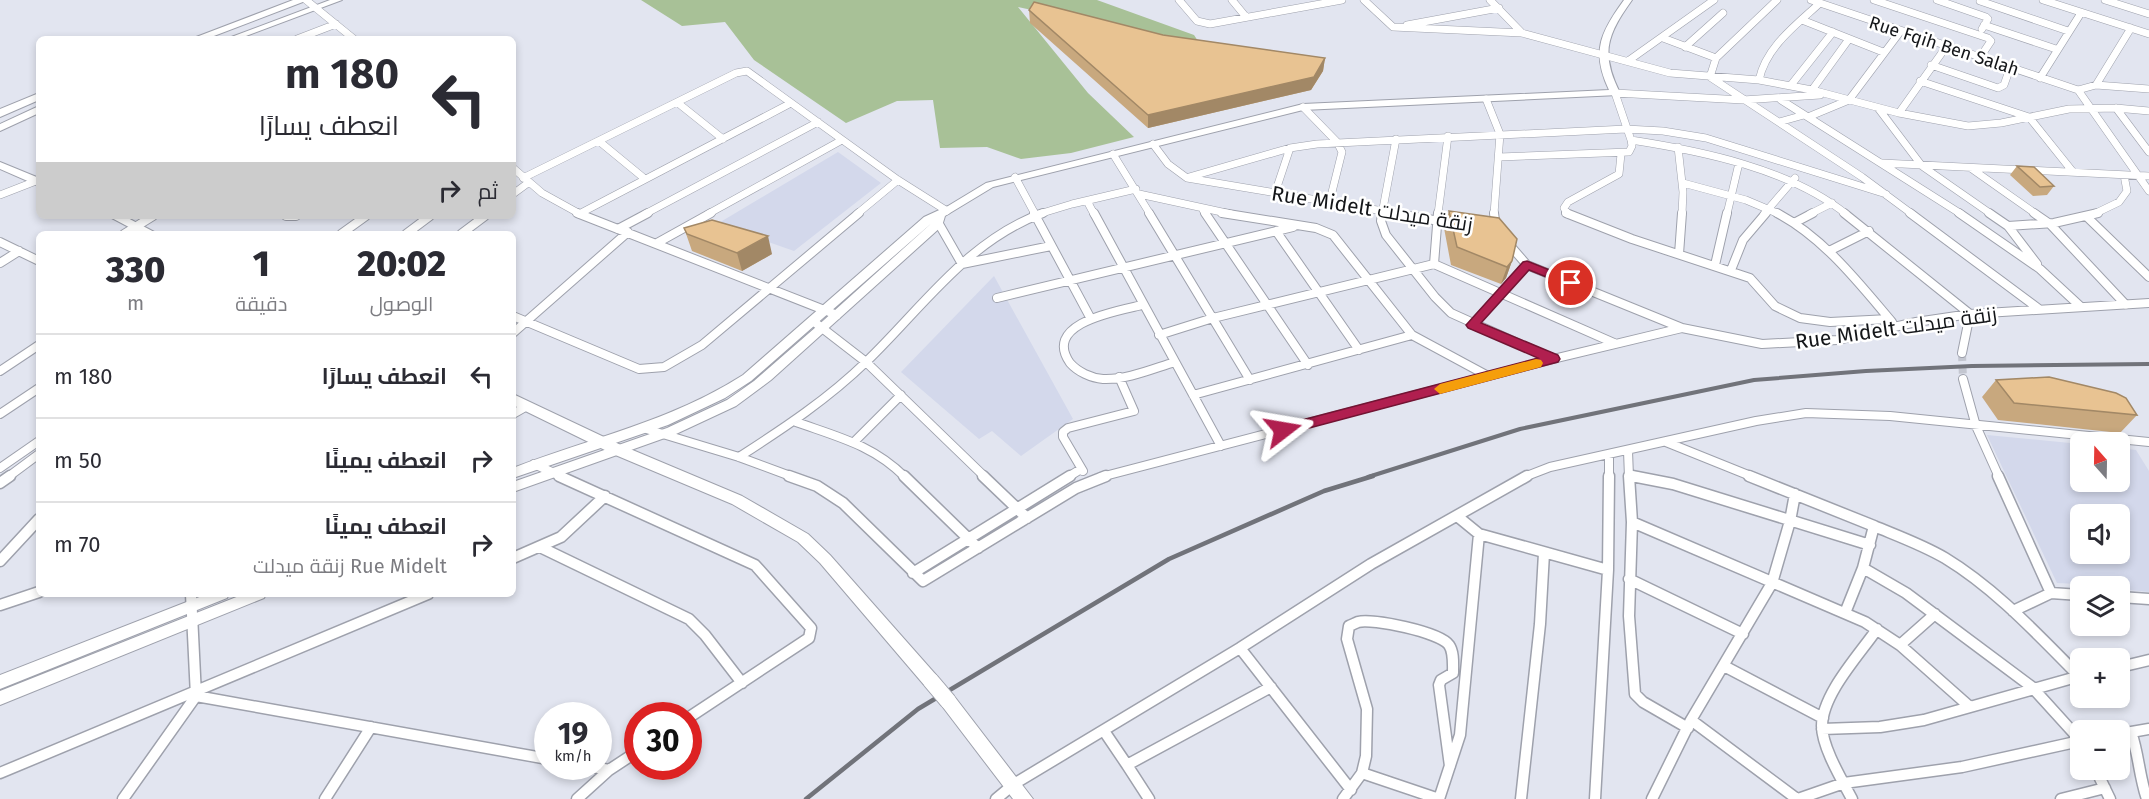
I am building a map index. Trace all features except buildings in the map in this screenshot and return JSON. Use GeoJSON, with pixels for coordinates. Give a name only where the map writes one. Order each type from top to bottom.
{"type":"FeatureCollection","features":[{"type":"Feature","properties":{"kind":"main road"},"geometry":{"type":"LineString","coordinates":[[204,36],[305,0]]}},
{"type":"Feature","properties":{"kind":"main road"},"geometry":{"type":"LineString","coordinates":[[0,108],[36,96]]}},
{"type":"Feature","properties":{"kind":"main road"},"geometry":{"type":"LineString","coordinates":[[0,113],[36,96]]}},
{"type":"Feature","properties":{"kind":"main road"},"geometry":{"type":"LineString","coordinates":[[0,165],[36,180]]}},
{"type":"Feature","properties":{"kind":"main road"},"geometry":{"type":"LineString","coordinates":[[120,219],[145,231]]}},
{"type":"Feature","properties":{"kind":"main road"},"geometry":{"type":"LineString","coordinates":[[516,400],[618,450],[737,500],[803,538],[825,559],[931,681],[1024,799]]}},
{"type":"Feature","properties":{"kind":"street"},"geometry":{"type":"LineString","coordinates":[[305,0],[350,36]]}},
{"type":"Feature","properties":{"kind":"street"},"geometry":{"type":"LineString","coordinates":[[238,36],[338,0]]}},
{"type":"Feature","properties":{"kind":"street"},"geometry":{"type":"LineString","coordinates":[[1179,0],[1202,24],[1342,0]]}},
{"type":"Feature","properties":{"kind":"street"},"geometry":{"type":"LineString","coordinates":[[1232,0],[1246,17]]}},
{"type":"Feature","properties":{"kind":"street"},"geometry":{"type":"LineString","coordinates":[[1297,0],[1303,7]]}},
{"type":"Feature","properties":{"kind":"street"},"geometry":{"type":"LineString","coordinates":[[1364,0],[1392,27],[1522,33],[1670,73],[1759,80],[1791,85],[1899,113],[1968,126],[2001,123],[2054,111],[2091,108],[2149,111]]}},
{"type":"Feature","properties":{"kind":"street"},"geometry":{"type":"LineString","coordinates":[[1490,0],[1522,33]]}},
{"type":"Feature","properties":{"kind":"street"},"geometry":{"type":"LineString","coordinates":[[1499,157],[1621,154],[1632,150],[1631,140],[1615,93],[1602,65],[1603,45],[1615,18],[1628,0]]}},
{"type":"Feature","properties":{"kind":"street"},"geometry":{"type":"LineString","coordinates":[[1628,61],[1714,0]]}},
{"type":"Feature","properties":{"kind":"street"},"geometry":{"type":"LineString","coordinates":[[1710,77],[1716,58],[1777,0]]}},
{"type":"Feature","properties":{"kind":"street","name":"Rue Fqih Ben Salah"},"geometry":{"type":"LineString","coordinates":[[1811,0],[1979,59],[2078,90]]}},
{"type":"Feature","properties":{"kind":"street"},"geometry":{"type":"LineString","coordinates":[[1874,0],[1979,34],[1991,41],[1979,59]]}},
{"type":"Feature","properties":{"kind":"street"},"geometry":{"type":"LineString","coordinates":[[1937,0],[1988,18],[1979,34]]}},
{"type":"Feature","properties":{"kind":"street"},"geometry":{"type":"LineString","coordinates":[[1973,12],[1981,0],[2068,31]]}},
{"type":"Feature","properties":{"kind":"street"},"geometry":{"type":"LineString","coordinates":[[2043,0],[2149,34]]}},
{"type":"Feature","properties":{"kind":"street"},"geometry":{"type":"LineString","coordinates":[[2105,0],[2122,2],[2149,14]]}},
{"type":"Feature","properties":{"kind":"street"},"geometry":{"type":"LineString","coordinates":[[2110,22],[2122,2]]}},
{"type":"Feature","properties":{"kind":"street"},"geometry":{"type":"LineString","coordinates":[[1759,80],[1761,68],[1768,56],[1820,3]]}},
{"type":"Feature","properties":{"kind":"street"},"geometry":{"type":"LineString","coordinates":[[1392,27],[1499,8]]}},
{"type":"Feature","properties":{"kind":"street"},"geometry":{"type":"LineString","coordinates":[[1685,47],[1723,13]]}},
{"type":"Feature","properties":{"kind":"street"},"geometry":{"type":"LineString","coordinates":[[2040,78],[2056,49],[2081,13]]}},
{"type":"Feature","properties":{"kind":"street"},"geometry":{"type":"LineString","coordinates":[[1802,20],[1883,52]]}},
{"type":"Feature","properties":{"kind":"street"},"geometry":{"type":"LineString","coordinates":[[305,36],[336,24]]}},
{"type":"Feature","properties":{"kind":"street"},"geometry":{"type":"LineString","coordinates":[[1984,25],[2056,49]]}},
{"type":"Feature","properties":{"kind":"street"},"geometry":{"type":"LineString","coordinates":[[2096,85],[2131,28]]}},
{"type":"Feature","properties":{"kind":"street"},"geometry":{"type":"LineString","coordinates":[[1791,85],[1833,32]]}},
{"type":"Feature","properties":{"kind":"street"},"geometry":{"type":"LineString","coordinates":[[1779,122],[1806,116],[1849,100],[1900,32]]}},
{"type":"Feature","properties":{"kind":"street"},"geometry":{"type":"LineString","coordinates":[[1663,38],[1716,58]]}},
{"type":"Feature","properties":{"kind":"street"},"geometry":{"type":"LineString","coordinates":[[1812,90],[1849,39]]}},
{"type":"Feature","properties":{"kind":"street"},"geometry":{"type":"LineString","coordinates":[[1899,113],[1946,47]]}},
{"type":"Feature","properties":{"kind":"street"},"geometry":{"type":"LineString","coordinates":[[1931,65],[1998,88],[2004,86],[2010,68]]}},
{"type":"Feature","properties":{"kind":"street"},"geometry":{"type":"LineString","coordinates":[[516,191],[526,180],[736,73],[747,72],[898,180],[938,218],[962,264]]}},
{"type":"Feature","properties":{"kind":"street"},"geometry":{"type":"LineString","coordinates":[[1710,77],[1886,194],[2039,309]]}},
{"type":"Feature","properties":{"kind":"street"},"geometry":{"type":"LineString","coordinates":[[1920,81],[2028,117],[2073,172]]}},
{"type":"Feature","properties":{"kind":"street"},"geometry":{"type":"LineString","coordinates":[[2149,90],[2096,85],[2078,90],[2149,191]]}},
{"type":"Feature","properties":{"kind":"street"},"geometry":{"type":"LineString","coordinates":[[516,486],[548,472],[663,435],[743,396],[818,325],[825,310],[938,218],[981,189],[1015,177],[1303,107],[1615,93],[1781,100],[1825,93]]}},
{"type":"Feature","properties":{"kind":"street"},"geometry":{"type":"LineString","coordinates":[[1486,99],[1500,134],[1494,212],[1496,230]]}},
{"type":"Feature","properties":{"kind":"street"},"geometry":{"type":"LineString","coordinates":[[1781,100],[1950,207],[2040,268],[2081,307]]}},
{"type":"Feature","properties":{"kind":"street"},"geometry":{"type":"LineString","coordinates":[[678,103],[723,139]]}},
{"type":"Feature","properties":{"kind":"street"},"geometry":{"type":"LineString","coordinates":[[579,214],[791,103]]}},
{"type":"Feature","properties":{"kind":"street"},"geometry":{"type":"LineString","coordinates":[[1303,107],[1336,142],[1342,156],[1329,204]]}},
{"type":"Feature","properties":{"kind":"street"},"geometry":{"type":"LineString","coordinates":[[1878,108],[1922,166],[2008,226],[2025,245],[2040,268]]}},
{"type":"Feature","properties":{"kind":"street"},"geometry":{"type":"LineString","coordinates":[[2116,108],[2149,152]]}},
{"type":"Feature","properties":{"kind":"street"},"geometry":{"type":"LineString","coordinates":[[0,128],[36,111]]}},
{"type":"Feature","properties":{"kind":"street"},"geometry":{"type":"LineString","coordinates":[[618,229],[818,122]]}},
{"type":"Feature","properties":{"kind":"street"},"geometry":{"type":"LineString","coordinates":[[1153,144],[1168,164],[1187,178],[1290,148],[1336,142],[1626,129],[1674,132],[1706,138],[1886,194]]}},
{"type":"Feature","properties":{"kind":"street"},"geometry":{"type":"LineString","coordinates":[[1434,264],[1437,220],[1448,136]]}},
{"type":"Feature","properties":{"kind":"street"},"geometry":{"type":"LineString","coordinates":[[1396,139],[1381,222],[1383,229],[1444,307],[1472,325],[1553,359]]}},
{"type":"Feature","properties":{"kind":"street"},"geometry":{"type":"LineString","coordinates":[[657,243],[842,140]]}},
{"type":"Feature","properties":{"kind":"street"},"geometry":{"type":"LineString","coordinates":[[1631,140],[1678,147],[1739,164],[1793,181],[1832,203],[1970,314],[1962,353]]}},
{"type":"Feature","properties":{"kind":"street"},"geometry":{"type":"LineString","coordinates":[[600,142],[645,179]]}},
{"type":"Feature","properties":{"kind":"street"},"geometry":{"type":"LineString","coordinates":[[1678,147],[1683,183],[1678,254]]}},
{"type":"Feature","properties":{"kind":"street"},"geometry":{"type":"LineString","coordinates":[[1275,193],[1290,148]]}},
{"type":"Feature","properties":{"kind":"street"},"geometry":{"type":"LineString","coordinates":[[1113,154],[1138,191],[1250,380]]}},
{"type":"Feature","properties":{"kind":"street"},"geometry":{"type":"LineString","coordinates":[[1621,154],[1618,174],[1576,195],[1565,206],[1565,211],[1579,220],[1750,278],[1776,307],[1793,315],[1827,321],[1892,322]]}},
{"type":"Feature","properties":{"kind":"street"},"geometry":{"type":"LineString","coordinates":[[1880,163],[2149,176]]}},
{"type":"Feature","properties":{"kind":"street"},"geometry":{"type":"LineString","coordinates":[[1714,265],[1739,164]]}},
{"type":"Feature","properties":{"kind":"street"},"geometry":{"type":"LineString","coordinates":[[1731,270],[1743,240],[1793,181],[1798,167]]}},
{"type":"Feature","properties":{"kind":"street"},"geometry":{"type":"LineString","coordinates":[[1972,169],[2050,224],[2126,304]]}},
{"type":"Feature","properties":{"kind":"street"},"geometry":{"type":"LineString","coordinates":[[516,171],[556,202],[579,214],[837,315]]}},
{"type":"Feature","properties":{"kind":"street"},"geometry":{"type":"LineString","coordinates":[[2008,226],[2050,224],[2104,211],[2118,204],[2126,195],[2127,185],[2124,175]]}},
{"type":"Feature","properties":{"kind":"street"},"geometry":{"type":"LineString","coordinates":[[1015,177],[1091,319]]}},
{"type":"Feature","properties":{"kind":"street","name":"Rue Midelt زنقة ميدلت"},"geometry":{"type":"LineString","coordinates":[[1187,178],[1462,225]]}},
{"type":"Feature","properties":{"kind":"street"},"geometry":{"type":"LineString","coordinates":[[516,317],[645,370],[691,353],[898,180]]}},
{"type":"Feature","properties":{"kind":"street"},"geometry":{"type":"LineString","coordinates":[[0,195],[36,182]]}},
{"type":"Feature","properties":{"kind":"street"},"geometry":{"type":"LineString","coordinates":[[1683,183],[1731,195],[1794,222],[1829,251],[1892,322]]}},
{"type":"Feature","properties":{"kind":"street"},"geometry":{"type":"LineString","coordinates":[[739,457],[796,422],[866,362],[962,264],[998,235],[1036,215],[1087,201],[1138,191],[1203,210],[1298,226],[1334,235],[1412,335],[1488,376]]}},
{"type":"Feature","properties":{"kind":"street"},"geometry":{"type":"LineString","coordinates":[[1087,201],[1221,446]]}},
{"type":"Feature","properties":{"kind":"street"},"geometry":{"type":"LineString","coordinates":[[1794,222],[1832,203]]}},
{"type":"Feature","properties":{"kind":"street"},"geometry":{"type":"LineString","coordinates":[[1203,210],[1308,365]]}},
{"type":"Feature","properties":{"kind":"street"},"geometry":{"type":"LineString","coordinates":[[2086,216],[2149,277]]}},
{"type":"Feature","properties":{"kind":"street"},"geometry":{"type":"LineString","coordinates":[[516,472],[643,428],[730,390],[818,325],[837,315],[938,218]]}},
{"type":"Feature","properties":{"kind":"street"},"geometry":{"type":"LineString","coordinates":[[129,231],[148,219]]}},
{"type":"Feature","properties":{"kind":"street"},"geometry":{"type":"LineString","coordinates":[[345,231],[362,219]]}},
{"type":"Feature","properties":{"kind":"street"},"geometry":{"type":"LineString","coordinates":[[410,231],[426,219]]}},
{"type":"Feature","properties":{"kind":"street"},"geometry":{"type":"LineString","coordinates":[[465,231],[481,219]]}},
{"type":"Feature","properties":{"kind":"street"},"geometry":{"type":"LineString","coordinates":[[998,298],[1298,226]]}},
{"type":"Feature","properties":{"kind":"street","name":"Rue Midelt زنقة ميدلت"},"geometry":{"type":"LineString","coordinates":[[1485,228],[1496,230],[1527,265],[1683,328],[1743,341],[1776,345],[1837,340],[1892,322],[1970,314],[2149,303]]}},
{"type":"Feature","properties":{"kind":"street"},"geometry":{"type":"LineString","coordinates":[[1276,231],[1359,350]]}},
{"type":"Feature","properties":{"kind":"street"},"geometry":{"type":"LineString","coordinates":[[1829,251],[1869,231]]}},
{"type":"Feature","properties":{"kind":"street"},"geometry":{"type":"LineString","coordinates":[[516,330],[628,232]]}},
{"type":"Feature","properties":{"kind":"street"},"geometry":{"type":"LineString","coordinates":[[0,242],[36,260]]}},
{"type":"Feature","properties":{"kind":"street"},"geometry":{"type":"LineString","coordinates":[[962,264],[1052,246]]}},
{"type":"Feature","properties":{"kind":"street"},"geometry":{"type":"LineString","coordinates":[[0,263],[19,251]]}},
{"type":"Feature","properties":{"kind":"street"},"geometry":{"type":"LineString","coordinates":[[1159,334],[1213,318],[1434,264],[1614,343]]}},
{"type":"Feature","properties":{"kind":"street"},"geometry":{"type":"LineString","coordinates":[[1472,325],[1527,265]]}},
{"type":"Feature","properties":{"kind":"street"},"geometry":{"type":"LineString","coordinates":[[1142,305],[1091,319],[1074,327],[1063,346],[1066,357],[1076,369],[1088,376],[1102,379],[1119,377],[1175,362]]}},
{"type":"Feature","properties":{"kind":"street"},"geometry":{"type":"LineString","coordinates":[[818,325],[866,362],[1027,518]]}},
{"type":"Feature","properties":{"kind":"street"},"geometry":{"type":"LineString","coordinates":[[643,428],[739,457],[828,492],[843,503],[919,580],[927,580],[1089,481],[1614,343],[1683,328]]}},
{"type":"Feature","properties":{"kind":"street"},"geometry":{"type":"LineString","coordinates":[[1193,395],[1412,335]]}},
{"type":"Feature","properties":{"kind":"street"},"geometry":{"type":"LineString","coordinates":[[0,371],[36,347]]}},
{"type":"Feature","properties":{"kind":"street"},"geometry":{"type":"LineString","coordinates":[[1089,481],[1063,437],[1063,432],[1068,428],[1134,411],[1119,377]]}},
{"type":"Feature","properties":{"kind":"street"},"geometry":{"type":"LineString","coordinates":[[1963,380],[1976,426],[2051,594]]}},
{"type":"Feature","properties":{"kind":"street"},"geometry":{"type":"LineString","coordinates":[[0,414],[36,390]]}},
{"type":"Feature","properties":{"kind":"street"},"geometry":{"type":"LineString","coordinates":[[854,442],[901,395]]}},
{"type":"Feature","properties":{"kind":"street"},"geometry":{"type":"LineString","coordinates":[[516,412],[527,406]]}},
{"type":"Feature","properties":{"kind":"street"},"geometry":{"type":"LineString","coordinates":[[996,799],[1014,784],[1240,648],[1371,564],[1526,476],[1550,467],[1766,419],[1806,413],[1890,416],[2148,443]]}},
{"type":"Feature","properties":{"kind":"street"},"geometry":{"type":"LineString","coordinates":[[796,422],[854,442],[887,459],[978,548]]}},
{"type":"Feature","properties":{"kind":"street"},"geometry":{"type":"LineString","coordinates":[[1666,442],[1925,547],[1947,559],[2013,611],[2070,666]]}},
{"type":"Feature","properties":{"kind":"street"},"geometry":{"type":"LineString","coordinates":[[0,468],[36,444]]}},
{"type":"Feature","properties":{"kind":"street"},"geometry":{"type":"LineString","coordinates":[[1628,451],[1632,522],[1629,616],[1635,694],[1643,702],[1690,724],[1797,799],[1844,783],[1962,767],[2070,743]]}},
{"type":"Feature","properties":{"kind":"street"},"geometry":{"type":"LineString","coordinates":[[1596,799],[1608,570],[1609,454]]}},
{"type":"Feature","properties":{"kind":"street"},"geometry":{"type":"LineString","coordinates":[[0,483],[36,456]]}},
{"type":"Feature","properties":{"kind":"street"},"geometry":{"type":"LineString","coordinates":[[534,464],[755,564],[811,628],[809,638],[702,709]]}},
{"type":"Feature","properties":{"kind":"street"},"geometry":{"type":"LineString","coordinates":[[913,573],[967,537],[1081,469]]}},
{"type":"Feature","properties":{"kind":"street"},"geometry":{"type":"LineString","coordinates":[[1629,475],[1673,484],[1870,545]]}},
{"type":"Feature","properties":{"kind":"street"},"geometry":{"type":"LineString","coordinates":[[1652,799],[1690,724],[1772,583],[1790,521],[1795,494]]}},
{"type":"Feature","properties":{"kind":"street"},"geometry":{"type":"LineString","coordinates":[[516,557],[561,537],[604,496]]}},
{"type":"Feature","properties":{"kind":"street"},"geometry":{"type":"LineString","coordinates":[[1457,516],[1479,534],[1608,570]]}},
{"type":"Feature","properties":{"kind":"street"},"geometry":{"type":"LineString","coordinates":[[0,561],[36,522]]}},
{"type":"Feature","properties":{"kind":"street"},"geometry":{"type":"LineString","coordinates":[[1632,522],[1845,613],[1877,629],[1900,645],[1970,707]]}},
{"type":"Feature","properties":{"kind":"street"},"geometry":{"type":"LineString","coordinates":[[1845,613],[1863,568],[1874,526]]}},
{"type":"Feature","properties":{"kind":"street"},"geometry":{"type":"LineString","coordinates":[[1362,773],[1439,799],[1460,735],[1479,534]]}},
{"type":"Feature","properties":{"kind":"street"},"geometry":{"type":"LineString","coordinates":[[540,547],[689,619],[742,683]]}},
{"type":"Feature","properties":{"kind":"street"},"geometry":{"type":"LineString","coordinates":[[1521,799],[1540,624],[1544,553]]}},
{"type":"Feature","properties":{"kind":"street"},"geometry":{"type":"LineString","coordinates":[[1863,568],[1906,593],[2032,687],[2070,730]]}},
{"type":"Feature","properties":{"kind":"street"},"geometry":{"type":"LineString","coordinates":[[1629,579],[1743,634]]}},
{"type":"Feature","properties":{"kind":"street"},"geometry":{"type":"LineString","coordinates":[[0,605],[36,593]]}},
{"type":"Feature","properties":{"kind":"street"},"geometry":{"type":"LineString","coordinates":[[2013,611],[2051,594],[2070,595]]}},
{"type":"Feature","properties":{"kind":"street"},"geometry":{"type":"LineString","coordinates":[[0,682],[191,600],[206,597]]}},
{"type":"Feature","properties":{"kind":"street"},"geometry":{"type":"LineString","coordinates":[[0,698],[252,597]]}},
{"type":"Feature","properties":{"kind":"street"},"geometry":{"type":"LineString","coordinates":[[0,774],[421,597]]}},
{"type":"Feature","properties":{"kind":"street"},"geometry":{"type":"LineString","coordinates":[[2130,597],[2149,598]]}},
{"type":"Feature","properties":{"kind":"street"},"geometry":{"type":"LineString","coordinates":[[123,799],[196,693],[191,600]]}},
{"type":"Feature","properties":{"kind":"street"},"geometry":{"type":"LineString","coordinates":[[1900,645],[1935,614]]}},
{"type":"Feature","properties":{"kind":"street"},"geometry":{"type":"LineString","coordinates":[[1240,648],[1271,687],[1347,795],[1362,773],[1366,756],[1367,709],[1347,639],[1349,626],[1359,621],[1431,633],[1448,643],[1453,653],[1453,673],[1441,680],[1439,684],[1450,766]]}},
{"type":"Feature","properties":{"kind":"street"},"geometry":{"type":"LineString","coordinates":[[1852,799],[1822,723],[1839,685],[1877,629]]}},
{"type":"Feature","properties":{"kind":"street"},"geometry":{"type":"LineString","coordinates":[[2130,665],[2149,660]]}},
{"type":"Feature","properties":{"kind":"street"},"geometry":{"type":"LineString","coordinates":[[1724,666],[1822,723],[1873,728],[1937,718],[2032,687],[2070,678]]}},
{"type":"Feature","properties":{"kind":"street"},"geometry":{"type":"LineString","coordinates":[[1127,765],[1271,687]]}},
{"type":"Feature","properties":{"kind":"street"},"geometry":{"type":"LineString","coordinates":[[196,693],[534,756]]}},
{"type":"Feature","properties":{"kind":"street"},"geometry":{"type":"LineString","coordinates":[[325,799],[371,727]]}},
{"type":"Feature","properties":{"kind":"street"},"geometry":{"type":"LineString","coordinates":[[2130,732],[2149,729]]}},
{"type":"Feature","properties":{"kind":"street"},"geometry":{"type":"LineString","coordinates":[[1104,730],[1149,799]]}},
{"type":"Feature","properties":{"kind":"street"},"geometry":{"type":"LineString","coordinates":[[2130,740],[2139,754],[2140,778],[2147,799]]}},
{"type":"Feature","properties":{"kind":"street"},"geometry":{"type":"LineString","coordinates":[[577,799],[598,780]]}},
{"type":"Feature","properties":{"kind":"street"},"geometry":{"type":"LineString","coordinates":[[2061,799],[2108,794],[2101,780]]}},
{"type":"Feature","properties":{"kind":"shaded area"},"geometry":{"type":"Polygon","coordinates":[[[838,152],[881,183],[794,251],[717,224],[838,152]]]}},
{"type":"Feature","properties":{"kind":"shaded area"},"geometry":{"type":"Polygon","coordinates":[[[994,276],[1073,419],[1021,456],[992,431],[979,439],[901,372],[994,276]]]}},
{"type":"Feature","properties":{"kind":"shaded area"},"geometry":{"type":"Polygon","coordinates":[[[1987,435],[2070,443],[2070,492],[2130,492],[2130,449],[2136,450],[2149,471],[2149,592],[2130,590],[2130,576],[2070,576],[2070,584],[2057,583],[1987,435]]]}},
{"type":"Feature","properties":{"kind":"green space"},"geometry":{"type":"Polygon","coordinates":[[[641,0],[1097,0],[1194,35],[1202,47],[1018,7],[1088,93],[1134,137],[1071,153],[1021,159],[987,147],[940,148],[933,100],[897,101],[846,123],[754,60],[725,22],[682,26],[641,0]]]}},
{"type":"Feature","properties":{"kind":"tunnel"},"geometry":{"type":"LineString","coordinates":[[1962,353],[1963,379]]}},
{"type":"Feature","properties":{"kind":"railway"},"geometry":{"type":"LineString","coordinates":[[1368,477],[1520,429],[1754,380],[1866,371],[1972,366],[2149,364]]}},
{"type":"Feature","properties":{"kind":"railway"},"geometry":{"type":"LineString","coordinates":[[806,799],[918,709],[1169,559],[1324,491],[1373,476]]}},
{"type":"Feature","properties":{"kind":"slow traffic"},"geometry":{"type":"LineString","coordinates":[[1440,389],[1536,363]]}},
{"type":"Feature","properties":{"kind":"route"},"geometry":{"type":"LineString","coordinates":[[1283,430],[1553,359],[1472,325],[1527,265],[1571,283]]}}]}
